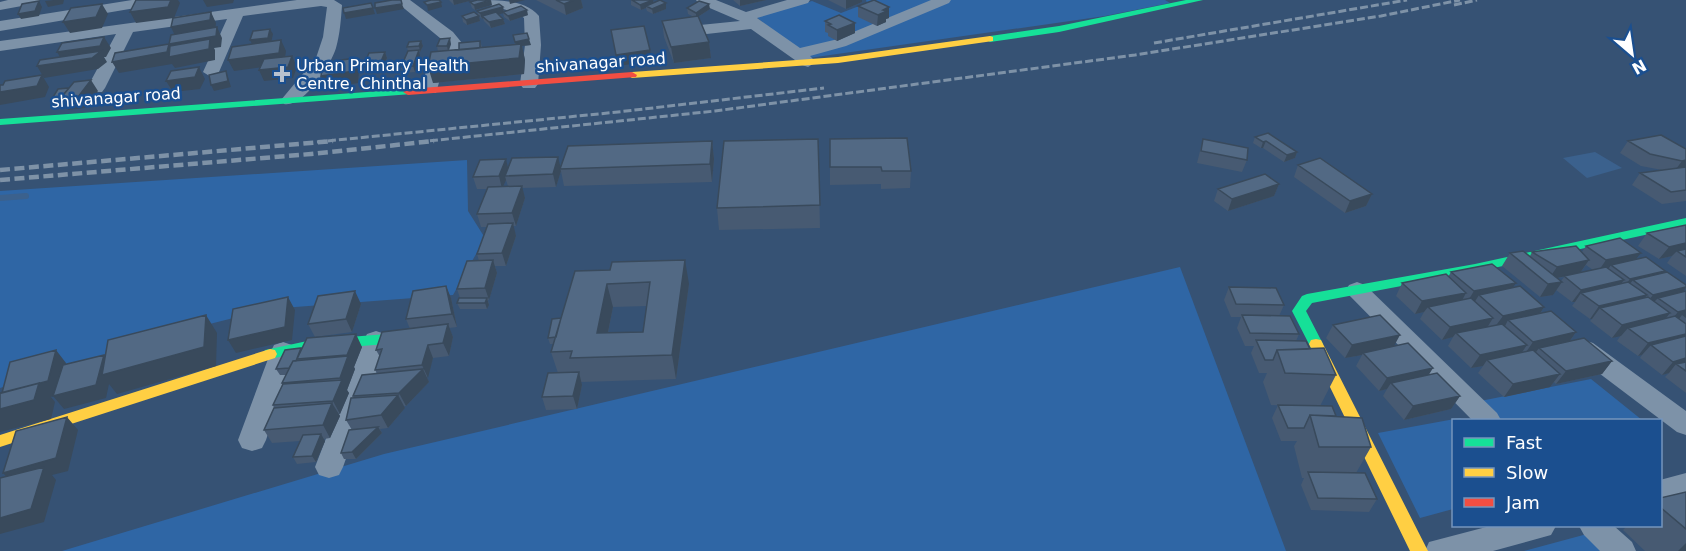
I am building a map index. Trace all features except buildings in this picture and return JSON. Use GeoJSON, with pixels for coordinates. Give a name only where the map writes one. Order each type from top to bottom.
{"type":"FeatureCollection","features":[{"type":"Feature","properties":{"kind":"street"},"geometry":{"type":"LineString","coordinates":[[0,6],[33,0]]}},
{"type":"Feature","properties":{"kind":"street"},"geometry":{"type":"LineString","coordinates":[[0,26],[159,0]]}},
{"type":"Feature","properties":{"kind":"street"},"geometry":{"type":"LineString","coordinates":[[401,0],[447,35],[454,43],[451,51],[434,71],[430,89]]}},
{"type":"Feature","properties":{"kind":"street"},"geometry":{"type":"LineString","coordinates":[[488,0],[528,12],[531,16],[533,45],[529,84]]}},
{"type":"Feature","properties":{"kind":"street"},"geometry":{"type":"LineString","coordinates":[[511,7],[530,0]]}},
{"type":"Feature","properties":{"kind":"street"},"geometry":{"type":"LineString","coordinates":[[680,32],[749,20],[803,0]]}},
{"type":"Feature","properties":{"kind":"street"},"geometry":{"type":"LineString","coordinates":[[709,1],[749,20],[802,58],[944,0]]}},
{"type":"Feature","properties":{"kind":"street","name":"shivanagar road"},"geometry":{"type":"LineString","coordinates":[[0,122],[430,89],[529,84],[802,58],[1059,29],[1200,0]]}},
{"type":"Feature","properties":{"kind":"street"},"geometry":{"type":"LineString","coordinates":[[0,65],[7,45],[322,1],[335,5],[332,41],[326,56],[316,73],[290,100]]}},
{"type":"Feature","properties":{"kind":"street"},"geometry":{"type":"LineString","coordinates":[[211,72],[237,14]]}},
{"type":"Feature","properties":{"kind":"street"},"geometry":{"type":"LineString","coordinates":[[96,88],[127,29]]}},
{"type":"Feature","properties":{"kind":"street"},"geometry":{"type":"LineString","coordinates":[[1419,551],[1299,311],[1307,299],[1475,268],[1686,222]]}},
{"type":"Feature","properties":{"kind":"street"},"geometry":{"type":"LineString","coordinates":[[1611,238],[1639,257]]}},
{"type":"Feature","properties":{"kind":"street"},"geometry":{"type":"LineString","coordinates":[[1475,268],[1504,289]]}},
{"type":"Feature","properties":{"kind":"street"},"geometry":{"type":"LineString","coordinates":[[1357,290],[1487,419]]}},
{"type":"Feature","properties":{"kind":"street"},"geometry":{"type":"LineString","coordinates":[[1562,332],[1686,425]]}},
{"type":"Feature","properties":{"kind":"street"},"geometry":{"type":"LineString","coordinates":[[0,441],[89,414],[218,369],[283,351],[312,345],[440,335]]}},
{"type":"Feature","properties":{"kind":"street"},"geometry":{"type":"LineString","coordinates":[[329,467],[376,340]]}},
{"type":"Feature","properties":{"kind":"street"},"geometry":{"type":"LineString","coordinates":[[252,440],[283,351]]}},
{"type":"Feature","properties":{"kind":"street"},"geometry":{"type":"LineString","coordinates":[[1662,491],[1686,485]]}},
{"type":"Feature","properties":{"kind":"street"},"geometry":{"type":"LineString","coordinates":[[1440,551],[1533,527]]}},
{"type":"Feature","properties":{"kind":"street"},"geometry":{"type":"LineString","coordinates":[[1596,527],[1621,551]]}},
{"type":"Feature","properties":{"kind":"shaded area"},"geometry":{"type":"Polygon","coordinates":[[[866,0],[1165,0],[1170,3],[1105,16],[809,58],[756,17],[812,1],[841,13],[867,3],[866,0]]]}},
{"type":"Feature","properties":{"kind":"shaded area"},"geometry":{"type":"Polygon","coordinates":[[[1595,152],[1622,168],[1587,178],[1563,158],[1595,152]]]}},
{"type":"Feature","properties":{"kind":"shaded area"},"geometry":{"type":"Polygon","coordinates":[[[467,160],[468,211],[485,238],[453,295],[269,309],[186,330],[0,388],[0,191],[467,160]]]}},
{"type":"Feature","properties":{"kind":"shaded area"},"geometry":{"type":"Polygon","coordinates":[[[1180,267],[1286,551],[62,551],[384,454],[1180,267]]]}},
{"type":"Feature","properties":{"kind":"shaded area"},"geometry":{"type":"Polygon","coordinates":[[[1591,379],[1641,419],[1499,419],[1480,401],[1591,379]]]}},
{"type":"Feature","properties":{"kind":"shaded area"},"geometry":{"type":"Polygon","coordinates":[[[1452,419],[1452,509],[1420,518],[1378,433],[1452,419]]]}},
{"type":"Feature","properties":{"kind":"shaded area"},"geometry":{"type":"Polygon","coordinates":[[[1587,534],[1604,551],[1524,551],[1587,534]]]}},
{"type":"Feature","properties":{"kind":"waterway"},"geometry":{"type":"LineString","coordinates":[[0,198],[26,196]]}},
{"type":"Feature","properties":{"kind":"railway"},"geometry":{"type":"LineString","coordinates":[[1154,43],[1407,0]]}},
{"type":"Feature","properties":{"kind":"railway"},"geometry":{"type":"LineString","coordinates":[[419,142],[715,111],[1135,55],[1381,16],[1460,0]]}},
{"type":"Feature","properties":{"kind":"railway"},"geometry":{"type":"LineString","coordinates":[[1454,5],[1477,0]]}},
{"type":"Feature","properties":{"kind":"railway"},"geometry":{"type":"LineString","coordinates":[[317,142],[618,112],[824,88]]}},
{"type":"Feature","properties":{"kind":"railway"},"geometry":{"type":"LineString","coordinates":[[0,170],[333,141]]}},
{"type":"Feature","properties":{"kind":"railway"},"geometry":{"type":"LineString","coordinates":[[0,180],[311,154],[434,141]]}},
{"type":"Feature","properties":{"kind":"traffic: fast"},"geometry":{"type":"LineString","coordinates":[[990,39],[1059,29],[1199,0]]}},
{"type":"Feature","properties":{"kind":"traffic: fast"},"geometry":{"type":"LineString","coordinates":[[0,122],[408,92]]}},
{"type":"Feature","properties":{"kind":"traffic: fast"},"geometry":{"type":"LineString","coordinates":[[1316,344],[1299,311],[1307,299],[1475,268],[1686,222]]}},
{"type":"Feature","properties":{"kind":"traffic: fast"},"geometry":{"type":"LineString","coordinates":[[270,354],[312,345],[424,336]]}},
{"type":"Feature","properties":{"kind":"traffic: slow"},"geometry":{"type":"LineString","coordinates":[[632,75],[838,60],[990,39]]}},
{"type":"Feature","properties":{"kind":"traffic: slow"},"geometry":{"type":"LineString","coordinates":[[1316,344],[1419,551]]}},
{"type":"Feature","properties":{"kind":"traffic: slow"},"geometry":{"type":"LineString","coordinates":[[0,441],[270,354]]}},
{"type":"Feature","properties":{"kind":"traffic: jam"},"geometry":{"type":"LineString","coordinates":[[408,92],[632,75]]}},
{"type":"Feature","properties":{"kind":"place","name":"Urban Primary Health Centre, Chinthal"},"geometry":{"type":"Point","coordinates":[282,74]}}]}
